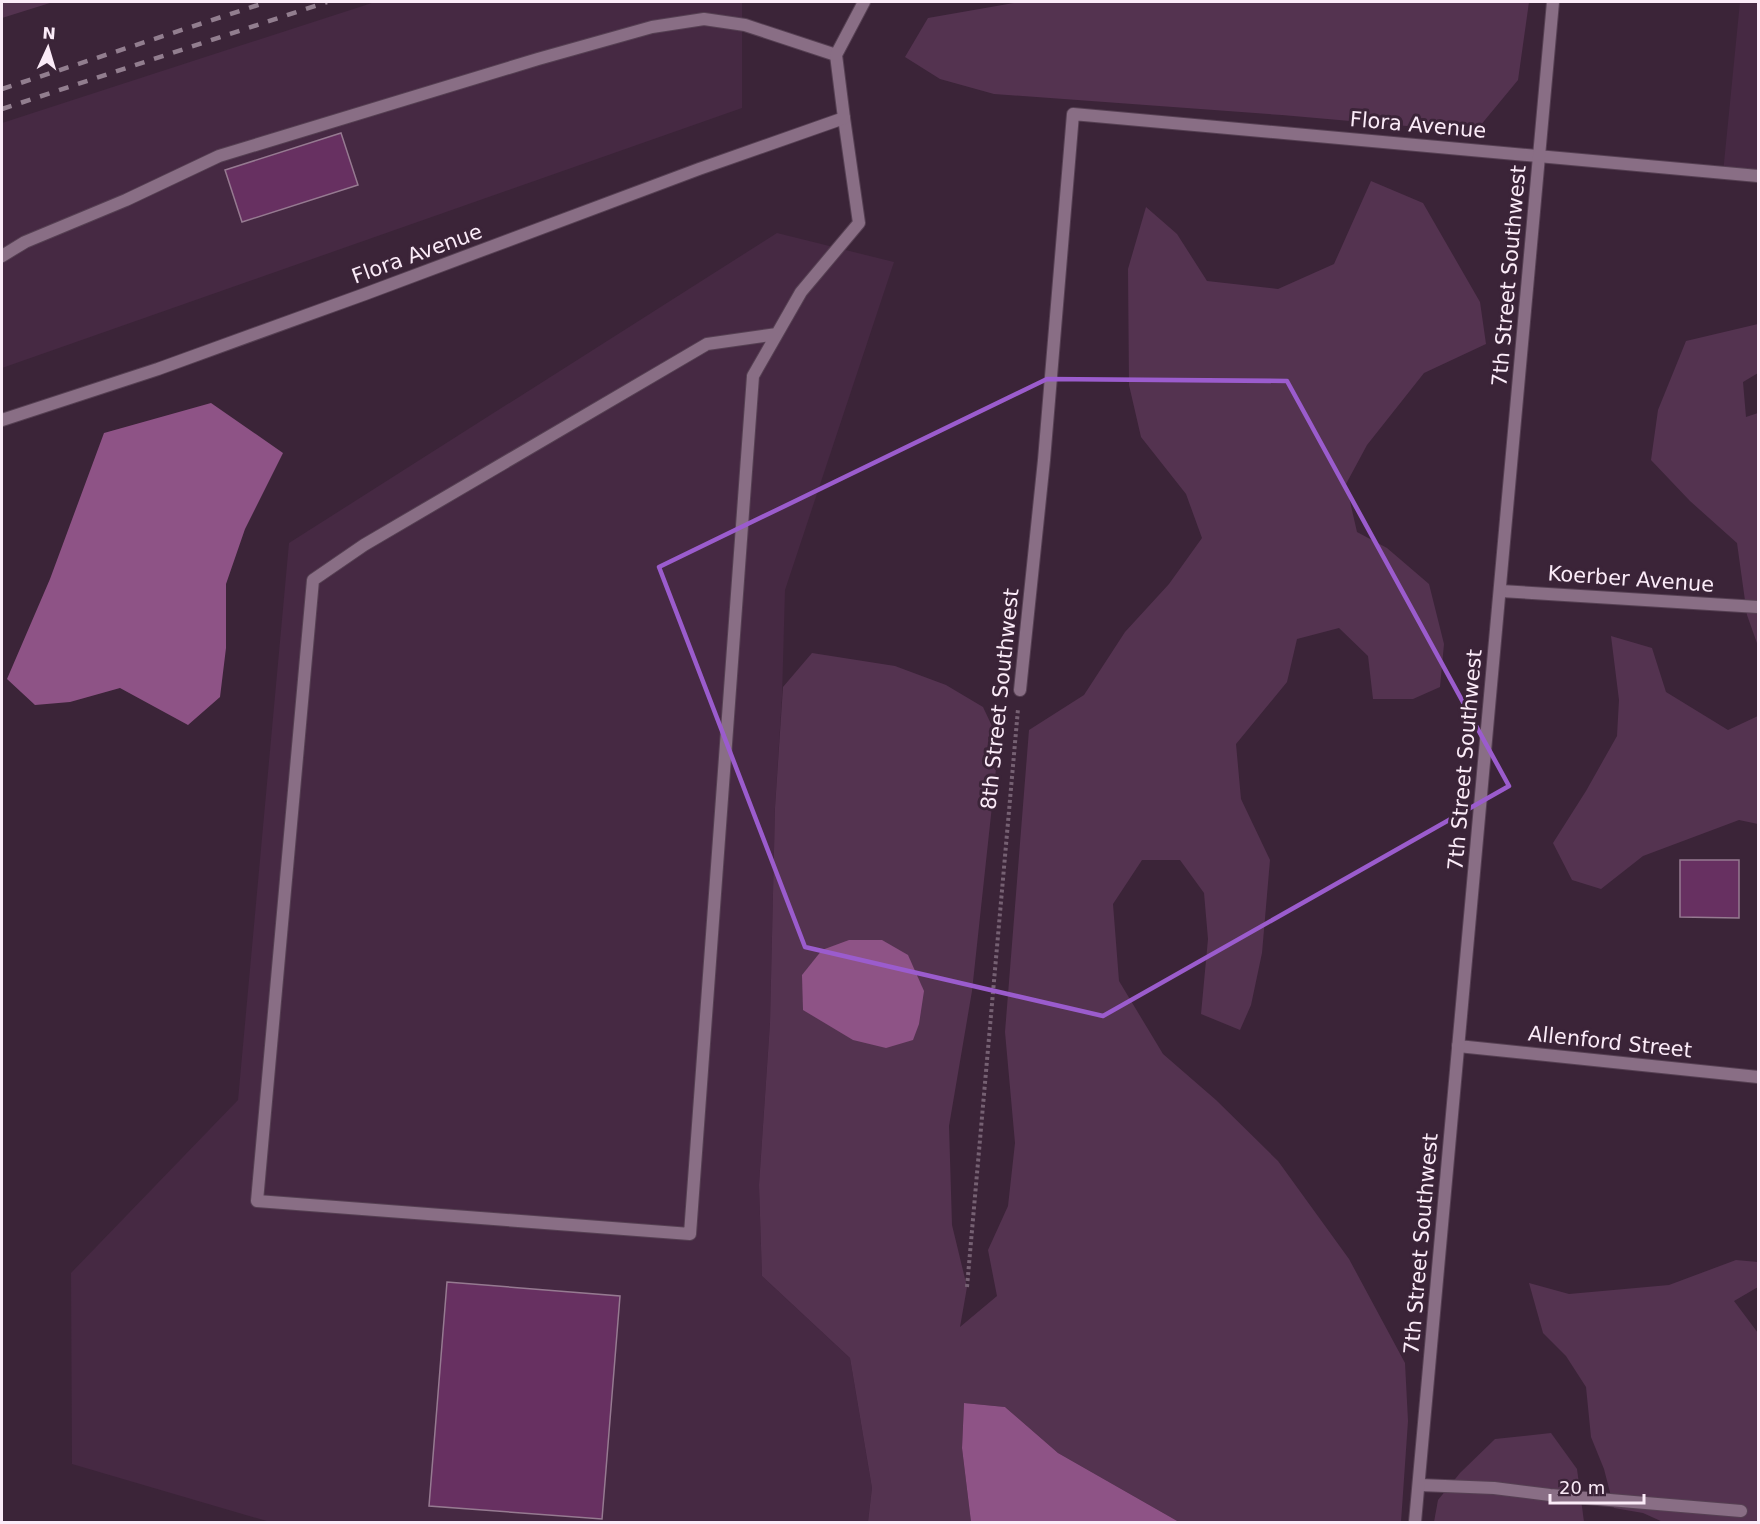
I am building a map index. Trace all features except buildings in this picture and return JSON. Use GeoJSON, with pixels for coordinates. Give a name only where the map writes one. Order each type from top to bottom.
{"type":"FeatureCollection","features":[{"type":"Feature","properties":{"kind":"street"},"geometry":{"type":"LineString","coordinates":[[777,334],[707,344],[364,545],[313,580],[257,1202],[690,1234],[753,376],[777,334],[801,292],[859,223],[836,55],[864,2]]}},
{"type":"Feature","properties":{"kind":"street","name":"7th Street Southwest"},"geometry":{"type":"LineString","coordinates":[[1415,1522],[1553,2]]}},
{"type":"Feature","properties":{"kind":"street"},"geometry":{"type":"LineString","coordinates":[[2,256],[25,242],[126,200],[219,156],[538,59],[652,27],[704,19],[714,20],[745,25],[836,55]]}},
{"type":"Feature","properties":{"kind":"street","name":"Flora Avenue"},"geometry":{"type":"LineString","coordinates":[[1073,114],[1758,176]]}},
{"type":"Feature","properties":{"kind":"street","name":"8th Street Southwest"},"geometry":{"type":"LineString","coordinates":[[1020,690],[1044,460],[1073,114]]}},
{"type":"Feature","properties":{"kind":"street","name":"Flora Avenue"},"geometry":{"type":"LineString","coordinates":[[2,420],[169,365],[699,169],[844,118]]}},
{"type":"Feature","properties":{"kind":"street","name":"Koerber Avenue"},"geometry":{"type":"LineString","coordinates":[[1501,591],[1758,607]]}},
{"type":"Feature","properties":{"kind":"street","name":"Allenford Street"},"geometry":{"type":"LineString","coordinates":[[1458,1046],[1758,1077]]}},
{"type":"Feature","properties":{"kind":"street"},"geometry":{"type":"LineString","coordinates":[[1420,1485],[1494,1488],[1550,1495],[1742,1510]]}},
{"type":"Feature","properties":{"kind":"path","name":"8th Street Southwest"},"geometry":{"type":"LineString","coordinates":[[967,1287],[1020,690]]}},
{"type":"Feature","properties":{"kind":"highlighted area"},"geometry":{"type":"Polygon","coordinates":[[[1047,379],[1287,381],[1509,786],[1103,1016],[805,947],[659,567],[1047,379]]]}},
{"type":"Feature","properties":{"kind":"shaded area"},"geometry":{"type":"Polygon","coordinates":[[[2,2],[53,2],[2,18],[2,2]]]}},
{"type":"Feature","properties":{"kind":"shaded area"},"geometry":{"type":"Polygon","coordinates":[[[375,2],[742,2],[742,108],[2,368],[2,123],[375,2]]]}},
{"type":"Feature","properties":{"kind":"shaded area"},"geometry":{"type":"Polygon","coordinates":[[[1020,2],[1529,2],[1518,80],[1475,132],[994,94],[940,79],[905,57],[928,18],[1020,2]]]}},
{"type":"Feature","properties":{"kind":"shaded area"},"geometry":{"type":"Polygon","coordinates":[[[1740,2],[1758,2],[1758,176],[1723,173],[1740,2]]]}},
{"type":"Feature","properties":{"kind":"shaded area"},"geometry":{"type":"Polygon","coordinates":[[[1371,181],[1423,203],[1480,302],[1486,344],[1424,373],[1367,445],[1346,484],[1357,532],[1387,548],[1429,584],[1444,644],[1440,687],[1413,699],[1373,699],[1368,656],[1339,628],[1297,639],[1287,682],[1236,744],[1241,799],[1270,860],[1262,953],[1251,1005],[1240,1030],[1201,1014],[1208,939],[1204,893],[1180,860],[1142,860],[1113,904],[1119,981],[1163,1054],[1216,1100],[1278,1161],[1349,1259],[1405,1363],[1408,1421],[1401,1522],[1179,1522],[1058,1453],[1005,1407],[964,1403],[962,1448],[971,1522],[868,1522],[872,1488],[850,1358],[762,1276],[759,1185],[770,1023],[775,808],[783,687],[812,653],[895,666],[946,685],[983,707],[999,741],[972,991],[949,1126],[952,1225],[967,1287],[960,1327],[997,1296],[988,1250],[1008,1206],[1015,1143],[1005,1032],[1029,730],[1084,695],[1125,632],[1169,584],[1202,538],[1186,494],[1141,437],[1129,385],[1128,269],[1146,207],[1177,234],[1207,281],[1278,289],[1334,264],[1371,181]]]}},
{"type":"Feature","properties":{"kind":"shaded area"},"geometry":{"type":"Polygon","coordinates":[[[777,233],[894,262],[785,590],[782,697],[775,808],[770,1023],[759,1185],[762,1276],[850,1358],[872,1488],[868,1522],[270,1522],[72,1464],[71,1273],[238,1100],[289,543],[777,233]]]}},
{"type":"Feature","properties":{"kind":"shaded area"},"geometry":{"type":"Polygon","coordinates":[[[1758,324],[1758,373],[1743,382],[1746,417],[1758,413],[1758,646],[1747,615],[1737,543],[1690,501],[1651,460],[1658,410],[1686,341],[1758,324]]]}},
{"type":"Feature","properties":{"kind":"shaded area"},"geometry":{"type":"Polygon","coordinates":[[[211,403],[283,453],[245,529],[226,584],[226,648],[220,697],[188,725],[120,688],[70,702],[35,705],[7,679],[50,579],[104,433],[211,403]]]}},
{"type":"Feature","properties":{"kind":"shaded area"},"geometry":{"type":"Polygon","coordinates":[[[1611,636],[1652,648],[1666,692],[1728,730],[1758,716],[1758,824],[1739,820],[1643,856],[1601,889],[1572,880],[1553,843],[1617,736],[1619,700],[1611,636]]]}},
{"type":"Feature","properties":{"kind":"shaded area"},"geometry":{"type":"Polygon","coordinates":[[[849,940],[882,940],[908,955],[924,991],[919,1024],[913,1040],[886,1048],[853,1040],[803,1010],[802,975],[822,950],[849,940]]]}},
{"type":"Feature","properties":{"kind":"shaded area"},"geometry":{"type":"Polygon","coordinates":[[[1736,1260],[1758,1262],[1758,1287],[1734,1301],[1758,1333],[1758,1522],[1663,1522],[1643,1513],[1614,1508],[1604,1469],[1591,1437],[1586,1387],[1566,1356],[1543,1333],[1529,1283],[1569,1294],[1669,1285],[1736,1260]]]}},
{"type":"Feature","properties":{"kind":"shaded area"},"geometry":{"type":"Polygon","coordinates":[[[964,1403],[1005,1407],[1058,1453],[1179,1522],[971,1522],[962,1448],[964,1403]]]}},
{"type":"Feature","properties":{"kind":"shaded area"},"geometry":{"type":"Polygon","coordinates":[[[1551,1433],[1577,1469],[1584,1522],[1434,1522],[1438,1500],[1460,1473],[1495,1439],[1551,1433]]]}},
{"type":"Feature","properties":{"kind":"railway"},"geometry":{"type":"LineString","coordinates":[[2,89],[267,2]]}},
{"type":"Feature","properties":{"kind":"railway"},"geometry":{"type":"LineString","coordinates":[[2,109],[327,2]]}}]}
